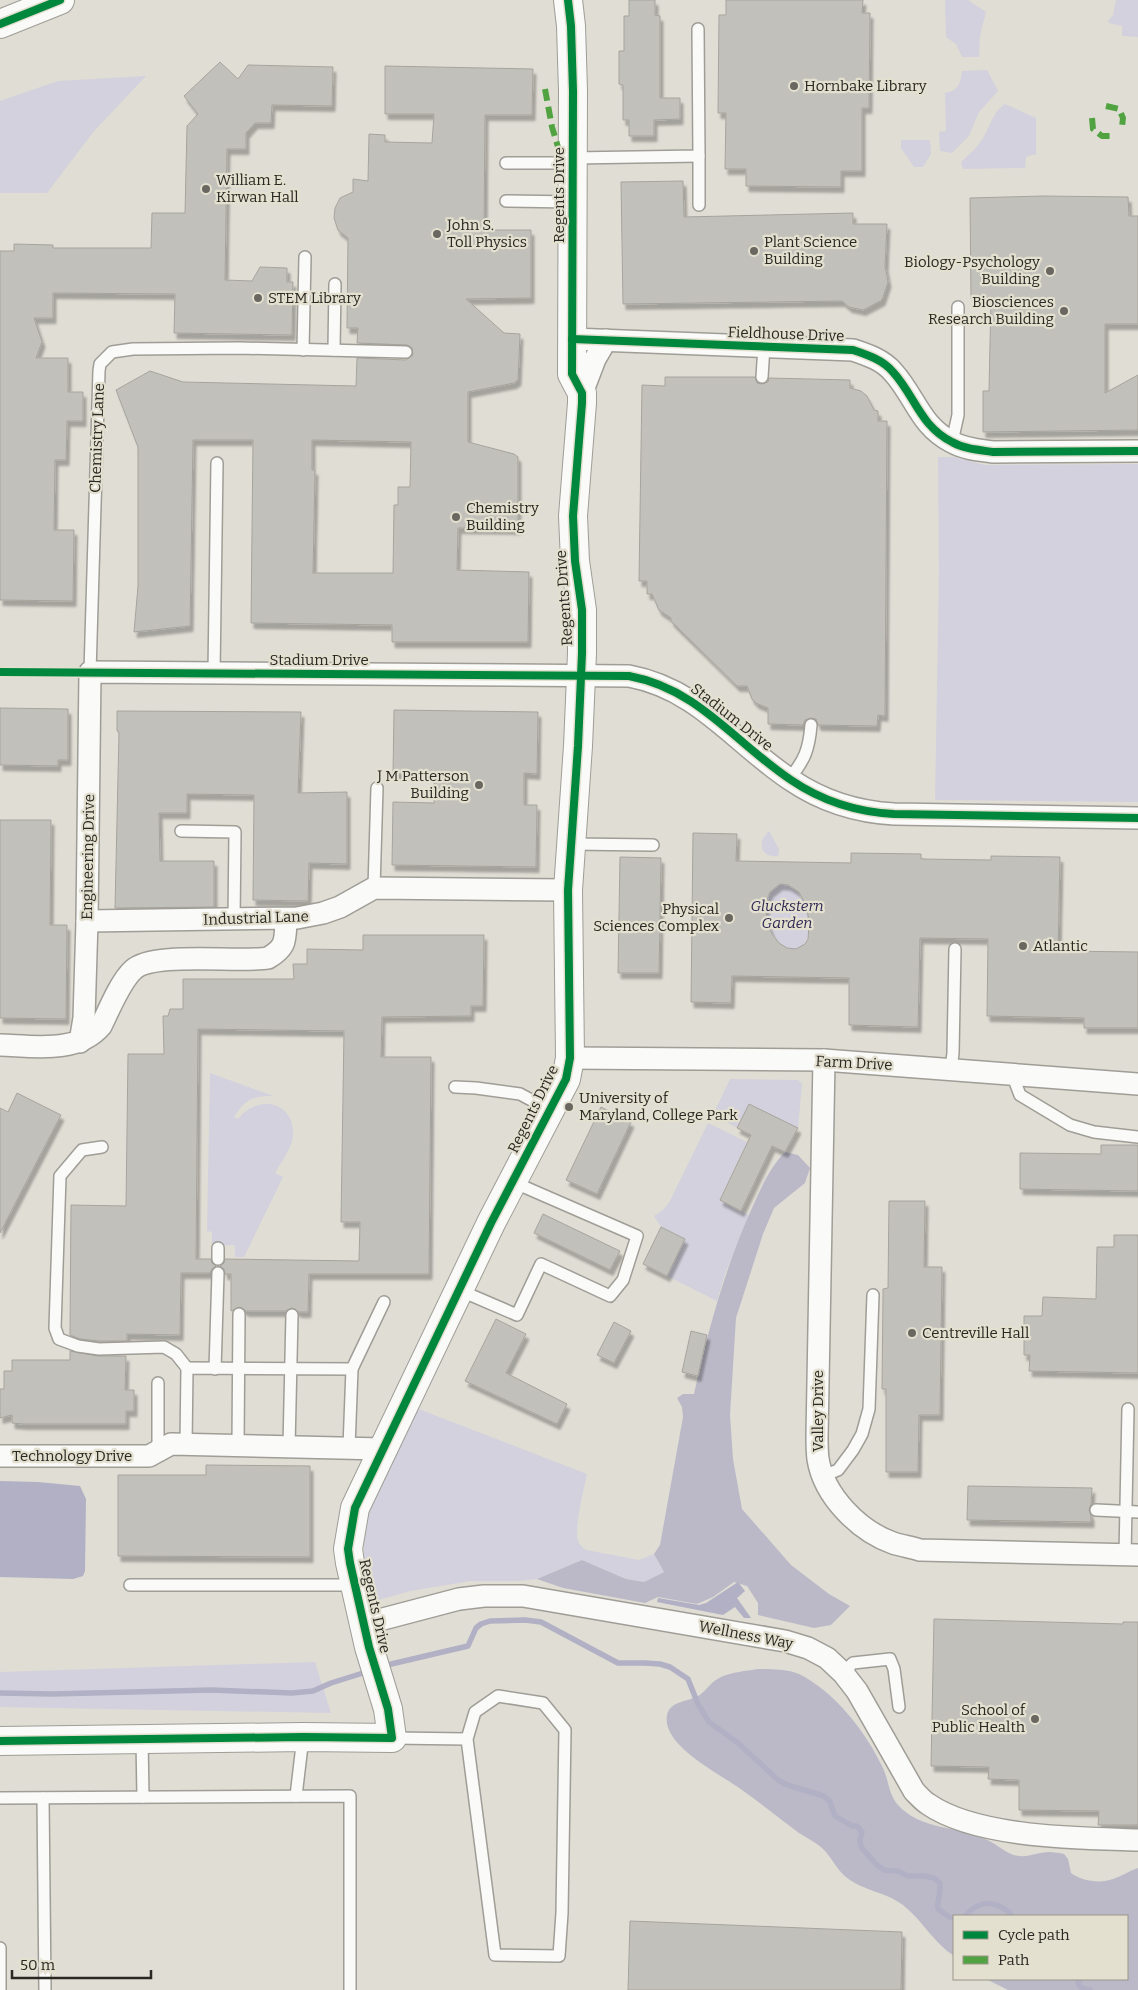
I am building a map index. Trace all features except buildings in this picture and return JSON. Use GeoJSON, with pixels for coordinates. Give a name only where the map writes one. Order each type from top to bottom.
{"type":"FeatureCollection","features":[{"type":"Feature","properties":{"kind":"street"},"geometry":{"type":"LineString","coordinates":[[0,24],[60,0]]}},
{"type":"Feature","properties":{"kind":"street","name":"Regents Drive"},"geometry":{"type":"LineString","coordinates":[[568,0],[571,26],[573,91],[572,374],[582,393]]}},
{"type":"Feature","properties":{"kind":"street","name":"Fieldhouse Drive"},"geometry":{"type":"LineString","coordinates":[[572,339],[853,350],[882,362],[893,371],[924,418],[934,430],[952,442],[974,449],[993,452],[1138,451]]}},
{"type":"Feature","properties":{"kind":"street","name":"Regents Drive"},"geometry":{"type":"LineString","coordinates":[[392,1738],[388,1709],[364,1624],[348,1549],[355,1508],[459,1290],[568,1074],[570,1058],[568,890],[581,676],[582,610],[575,561],[573,516],[582,393],[595,359],[606,340]]}},
{"type":"Feature","properties":{"kind":"street","name":"Stadium Drive"},"geometry":{"type":"LineString","coordinates":[[90,672],[629,676],[651,681],[675,690],[699,706],[789,779],[821,797],[850,808],[877,813],[1138,818]]}},
{"type":"Feature","properties":{"kind":"street","name":"Engineering Drive"},"geometry":{"type":"LineString","coordinates":[[80,1042],[84,1018],[88,922],[90,672]]}},
{"type":"Feature","properties":{"kind":"street","name":"Industrial Lane"},"geometry":{"type":"LineString","coordinates":[[88,922],[286,919],[307,917],[340,907],[374,888],[568,890]]}},
{"type":"Feature","properties":{"kind":"street"},"geometry":{"type":"LineString","coordinates":[[0,1045],[59,1046],[80,1042],[95,1032],[100,1026],[124,982],[132,970],[139,965],[158,960],[268,958],[281,950],[285,942],[286,919]]}},
{"type":"Feature","properties":{"kind":"street","name":"Farm Drive"},"geometry":{"type":"LineString","coordinates":[[570,1058],[824,1060],[1138,1084]]}},
{"type":"Feature","properties":{"kind":"street","name":"Valley Drive"},"geometry":{"type":"LineString","coordinates":[[824,1060],[817,1436],[818,1459],[823,1476],[840,1504],[854,1519],[886,1539],[928,1551],[1132,1555]]}},
{"type":"Feature","properties":{"kind":"street","name":"Technology Drive"},"geometry":{"type":"LineString","coordinates":[[0,1456],[150,1454],[172,1444],[382,1449]]}},
{"type":"Feature","properties":{"kind":"street","name":"Wellness Way"},"geometry":{"type":"LineString","coordinates":[[364,1624],[459,1598],[523,1596],[785,1641],[808,1648],[827,1658],[843,1673],[857,1691],[914,1791],[927,1804],[950,1816],[999,1830],[1072,1837],[1138,1840]]}},
{"type":"Feature","properties":{"kind":"street"},"geometry":{"type":"LineString","coordinates":[[0,1741],[302,1737],[392,1738]]}},
{"type":"Feature","properties":{"kind":"lane"},"geometry":{"type":"LineString","coordinates":[[698,29],[699,204]]}},
{"type":"Feature","properties":{"kind":"lane"},"geometry":{"type":"LineString","coordinates":[[506,163],[699,156]]}},
{"type":"Feature","properties":{"kind":"lane"},"geometry":{"type":"LineString","coordinates":[[506,201],[573,202]]}},
{"type":"Feature","properties":{"kind":"lane"},"geometry":{"type":"LineString","coordinates":[[303,350],[304,257]]}},
{"type":"Feature","properties":{"kind":"lane"},"geometry":{"type":"LineString","coordinates":[[334,350],[335,284]]}},
{"type":"Feature","properties":{"kind":"lane"},"geometry":{"type":"LineString","coordinates":[[952,442],[958,415],[958,307]]}},
{"type":"Feature","properties":{"kind":"lane"},"geometry":{"type":"LineString","coordinates":[[762,377],[764,346]]}},
{"type":"Feature","properties":{"kind":"lane","name":"Chemistry Lane"},"geometry":{"type":"LineString","coordinates":[[90,672],[98,371],[100,364],[112,352],[133,348],[239,348],[406,352]]}},
{"type":"Feature","properties":{"kind":"lane"},"geometry":{"type":"LineString","coordinates":[[214,673],[217,462]]}},
{"type":"Feature","properties":{"kind":"lane"},"geometry":{"type":"LineString","coordinates":[[789,779],[804,759],[809,744],[810,725]]}},
{"type":"Feature","properties":{"kind":"lane"},"geometry":{"type":"LineString","coordinates":[[374,888],[377,788]]}},
{"type":"Feature","properties":{"kind":"lane"},"geometry":{"type":"LineString","coordinates":[[182,831],[235,832],[234,920]]}},
{"type":"Feature","properties":{"kind":"lane"},"geometry":{"type":"LineString","coordinates":[[571,844],[653,845]]}},
{"type":"Feature","properties":{"kind":"lane"},"geometry":{"type":"LineString","coordinates":[[951,1069],[955,949]]}},
{"type":"Feature","properties":{"kind":"lane"},"geometry":{"type":"LineString","coordinates":[[1012,1074],[1020,1095],[1070,1124],[1094,1132],[1138,1137]]}},
{"type":"Feature","properties":{"kind":"lane"},"geometry":{"type":"LineString","coordinates":[[455,1087],[520,1094],[550,1110]]}},
{"type":"Feature","properties":{"kind":"lane"},"geometry":{"type":"LineString","coordinates":[[102,1147],[82,1150],[60,1176],[55,1328],[59,1339],[78,1346],[100,1349],[164,1347],[176,1354],[187,1368],[186,1444]]}},
{"type":"Feature","properties":{"kind":"lane"},"geometry":{"type":"LineString","coordinates":[[459,1290],[517,1315],[540,1264],[610,1296],[623,1280],[637,1236],[513,1182]]}},
{"type":"Feature","properties":{"kind":"lane"},"geometry":{"type":"LineString","coordinates":[[215,1369],[218,1273]]}},
{"type":"Feature","properties":{"kind":"lane"},"geometry":{"type":"LineString","coordinates":[[823,1476],[838,1470],[854,1450],[862,1434],[869,1409],[873,1295]]}},
{"type":"Feature","properties":{"kind":"lane"},"geometry":{"type":"LineString","coordinates":[[349,1447],[352,1370],[384,1302]]}},
{"type":"Feature","properties":{"kind":"lane"},"geometry":{"type":"LineString","coordinates":[[238,1446],[239,1314]]}},
{"type":"Feature","properties":{"kind":"lane"},"geometry":{"type":"LineString","coordinates":[[289,1446],[292,1315]]}},
{"type":"Feature","properties":{"kind":"lane"},"geometry":{"type":"LineString","coordinates":[[187,1368],[352,1370]]}},
{"type":"Feature","properties":{"kind":"lane"},"geometry":{"type":"LineString","coordinates":[[150,1454],[158,1383]]}},
{"type":"Feature","properties":{"kind":"lane"},"geometry":{"type":"LineString","coordinates":[[1128,1409],[1132,1555]]}},
{"type":"Feature","properties":{"kind":"lane"},"geometry":{"type":"LineString","coordinates":[[1096,1510],[1132,1512]]}},
{"type":"Feature","properties":{"kind":"lane"},"geometry":{"type":"LineString","coordinates":[[130,1585],[355,1585]]}},
{"type":"Feature","properties":{"kind":"lane"},"geometry":{"type":"LineString","coordinates":[[843,1673],[853,1663],[890,1659],[894,1669],[899,1707]]}},
{"type":"Feature","properties":{"kind":"lane"},"geometry":{"type":"LineString","coordinates":[[498,1696],[543,1703],[565,1730],[562,1913],[559,1956],[495,1955],[467,1739],[475,1712],[498,1696]]}},
{"type":"Feature","properties":{"kind":"lane"},"geometry":{"type":"LineString","coordinates":[[296,1796],[302,1737]]}},
{"type":"Feature","properties":{"kind":"lane"},"geometry":{"type":"LineString","coordinates":[[392,1738],[467,1739]]}},
{"type":"Feature","properties":{"kind":"lane"},"geometry":{"type":"LineString","coordinates":[[142,1740],[143,1798]]}},
{"type":"Feature","properties":{"kind":"lane"},"geometry":{"type":"LineString","coordinates":[[0,1798],[350,1796],[350,1990]]}},
{"type":"Feature","properties":{"kind":"lane"},"geometry":{"type":"LineString","coordinates":[[43,1798],[45,1990]]}},
{"type":"Feature","properties":{"kind":"lane"},"geometry":{"type":"LineString","coordinates":[[0,1948],[0,1990]]}},
{"type":"Feature","properties":{"kind":"green space"},"geometry":{"type":"Polygon","coordinates":[[[945,0],[968,0],[986,12],[980,36],[979,57],[962,57],[956,44],[946,37],[945,0]]]}},
{"type":"Feature","properties":{"kind":"green space"},"geometry":{"type":"Polygon","coordinates":[[[1116,0],[1138,0],[1138,37],[1122,36],[1122,26],[1109,23],[1108,21],[1113,15],[1116,0]]]}},
{"type":"Feature","properties":{"kind":"green space"},"geometry":{"type":"Polygon","coordinates":[[[987,70],[998,91],[979,112],[969,136],[952,153],[940,151],[939,132],[946,131],[945,93],[958,86],[962,71],[987,70]]]}},
{"type":"Feature","properties":{"kind":"green space"},"geometry":{"type":"Polygon","coordinates":[[[146,76],[94,131],[47,193],[0,193],[0,101],[58,81],[146,76]]]}},
{"type":"Feature","properties":{"kind":"green space"},"geometry":{"type":"Polygon","coordinates":[[[1005,104],[1036,118],[1036,154],[1026,157],[1025,168],[963,169],[961,162],[979,144],[997,111],[1005,104]]]}},
{"type":"Feature","properties":{"kind":"green space"},"geometry":{"type":"Polygon","coordinates":[[[901,140],[930,140],[931,154],[923,167],[914,167],[901,148],[901,140]]]}},
{"type":"Feature","properties":{"kind":"green space"},"geometry":{"type":"Polygon","coordinates":[[[938,457],[954,457],[985,465],[1138,464],[1138,802],[935,800],[939,572],[938,457]]]}},
{"type":"Feature","properties":{"kind":"green space"},"geometry":{"type":"Polygon","coordinates":[[[769,831],[779,849],[778,856],[767,854],[762,848],[763,839],[769,831]]]}},
{"type":"Feature","properties":{"kind":"green space","name":"Gluckstern Garden"},"geometry":{"type":"Polygon","coordinates":[[[783,884],[791,887],[803,899],[809,915],[809,933],[806,941],[798,949],[788,949],[779,941],[771,930],[766,916],[766,902],[771,891],[783,884]]]}},
{"type":"Feature","properties":{"kind":"green space"},"geometry":{"type":"Polygon","coordinates":[[[210,1073],[273,1096],[260,1096],[250,1100],[242,1106],[234,1117],[238,1119],[246,1111],[264,1104],[281,1108],[288,1114],[292,1123],[293,1134],[291,1144],[275,1173],[283,1177],[244,1257],[235,1257],[235,1245],[212,1246],[212,1232],[207,1231],[210,1073]]]}},
{"type":"Feature","properties":{"kind":"green space"},"geometry":{"type":"Polygon","coordinates":[[[730,1079],[798,1080],[802,1084],[798,1128],[750,1104],[737,1128],[713,1115],[730,1079]]]}},
{"type":"Feature","properties":{"kind":"green space"},"geometry":{"type":"Polygon","coordinates":[[[708,1123],[747,1142],[720,1199],[749,1215],[725,1274],[717,1301],[667,1276],[685,1239],[661,1227],[654,1216],[663,1210],[670,1201],[708,1123]]]}},
{"type":"Feature","properties":{"kind":"green space"},"geometry":{"type":"Polygon","coordinates":[[[416,1408],[587,1474],[577,1527],[580,1545],[586,1550],[639,1560],[654,1554],[664,1572],[644,1582],[626,1579],[582,1560],[537,1579],[470,1581],[411,1591],[378,1600],[372,1595],[364,1561],[364,1527],[369,1502],[416,1408]]]}},
{"type":"Feature","properties":{"kind":"green space"},"geometry":{"type":"Polygon","coordinates":[[[315,1662],[331,1713],[0,1707],[0,1672],[315,1662]]]}},
{"type":"Feature","properties":{"kind":"shaded area"},"geometry":{"type":"Polygon","coordinates":[[[785,1152],[798,1155],[810,1168],[805,1183],[774,1208],[763,1234],[736,1318],[730,1415],[733,1459],[742,1509],[791,1565],[829,1594],[850,1606],[831,1625],[814,1628],[758,1615],[758,1603],[747,1586],[734,1582],[713,1597],[697,1604],[658,1597],[645,1603],[563,1588],[537,1579],[582,1560],[626,1579],[644,1582],[664,1572],[654,1554],[660,1545],[683,1417],[682,1407],[677,1398],[683,1394],[694,1394],[711,1323],[725,1276],[762,1185],[785,1152]]]}},
{"type":"Feature","properties":{"kind":"shaded area"},"geometry":{"type":"Polygon","coordinates":[[[758,1669],[784,1670],[799,1674],[825,1691],[848,1714],[867,1739],[884,1771],[895,1801],[907,1813],[917,1819],[974,1835],[1019,1856],[1049,1852],[1064,1854],[1068,1859],[1071,1873],[1086,1880],[1108,1881],[1138,1868],[1138,1990],[1008,1990],[988,1980],[1128,1980],[1128,1915],[953,1915],[953,1955],[903,1905],[846,1877],[819,1846],[708,1768],[673,1738],[668,1727],[667,1715],[669,1710],[676,1704],[697,1697],[715,1680],[734,1673],[758,1669]]]}},
{"type":"Feature","properties":{"kind":"water"},"geometry":{"type":"Polygon","coordinates":[[[0,1481],[80,1486],[86,1499],[85,1571],[83,1576],[73,1579],[0,1577],[0,1481]]]}},
{"type":"Feature","properties":{"kind":"water"},"geometry":{"type":"Polygon","coordinates":[[[738,1582],[745,1591],[737,1598],[751,1618],[744,1618],[735,1607],[723,1615],[657,1602],[658,1598],[699,1605],[706,1603],[738,1582]]]}},
{"type":"Feature","properties":{"kind":"waterway"},"geometry":{"type":"LineString","coordinates":[[387,1665],[468,1646],[476,1628],[490,1621],[525,1620],[541,1622],[618,1663],[660,1664],[670,1667],[688,1679],[698,1704],[709,1722],[738,1743],[778,1780],[787,1785],[824,1796],[830,1802],[835,1816],[852,1826],[857,1826],[862,1832],[861,1847],[877,1865],[884,1870],[898,1871],[908,1876],[934,1878],[940,1883],[938,1909],[953,1918]]}},
{"type":"Feature","properties":{"kind":"waterway"},"geometry":{"type":"LineString","coordinates":[[0,1693],[52,1694],[211,1690],[292,1693],[313,1691],[363,1673]]}},
{"type":"Feature","properties":{"kind":"waterway"},"geometry":{"type":"LineString","coordinates":[[966,1915],[976,1907],[986,1903],[998,1905],[1004,1908],[1010,1915]]}},
{"type":"Feature","properties":{"kind":"waterway"},"geometry":{"type":"LineString","coordinates":[[1080,1980],[1078,1983],[1080,1986],[1090,1990]]}},
{"type":"Feature","properties":{"kind":"marked path"},"geometry":{"type":"LineString","coordinates":[[545,89],[558,147]]}},
{"type":"Feature","properties":{"kind":"marked path"},"geometry":{"type":"LineString","coordinates":[[1106,106],[1119,109],[1123,118],[1122,127]]}},
{"type":"Feature","properties":{"kind":"marked path"},"geometry":{"type":"LineString","coordinates":[[1092,118],[1093,129],[1102,136],[1111,136]]}},
{"type":"Feature","properties":{"kind":"cycle path"},"geometry":{"type":"LineString","coordinates":[[0,24],[60,0]]}},
{"type":"Feature","properties":{"kind":"cycle path"},"geometry":{"type":"LineString","coordinates":[[0,1741],[303,1737],[392,1738],[388,1709],[369,1647],[350,1563],[348,1549],[355,1508],[491,1223],[566,1079],[570,1058],[568,890],[582,653],[582,610],[575,561],[573,516],[582,393],[572,374],[573,91],[571,26],[568,0]]}},
{"type":"Feature","properties":{"kind":"cycle path"},"geometry":{"type":"LineString","coordinates":[[572,339],[853,350],[885,364],[901,381],[932,428],[952,442],[962,446],[993,452],[1138,451]]}},
{"type":"Feature","properties":{"kind":"cycle path"},"geometry":{"type":"LineString","coordinates":[[0,672],[629,676],[654,683],[676,693],[715,719],[791,780],[815,794],[853,808],[894,814],[1138,818]]}},
{"type":"Feature","properties":{"kind":"place","name":"Hornbake Library"},"geometry":{"type":"Point","coordinates":[794,86]}},
{"type":"Feature","properties":{"kind":"place","name":"William E. Kirwan Hall"},"geometry":{"type":"Point","coordinates":[206,189]}},
{"type":"Feature","properties":{"kind":"place","name":"John S. Toll Physics"},"geometry":{"type":"Point","coordinates":[437,234]}},
{"type":"Feature","properties":{"kind":"place","name":"Plant Science Building"},"geometry":{"type":"Point","coordinates":[754,251]}},
{"type":"Feature","properties":{"kind":"place","name":"Biology-Psychology Building"},"geometry":{"type":"Point","coordinates":[1050,271]}},
{"type":"Feature","properties":{"kind":"place","name":"STEM Library"},"geometry":{"type":"Point","coordinates":[258,298]}},
{"type":"Feature","properties":{"kind":"place","name":"Biosciences Research Building"},"geometry":{"type":"Point","coordinates":[1064,311]}},
{"type":"Feature","properties":{"kind":"place","name":"Chemistry Building"},"geometry":{"type":"Point","coordinates":[456,517]}},
{"type":"Feature","properties":{"kind":"place","name":"J M Patterson Building"},"geometry":{"type":"Point","coordinates":[479,785]}},
{"type":"Feature","properties":{"kind":"place","name":"Physical Sciences Complex"},"geometry":{"type":"Point","coordinates":[729,918]}},
{"type":"Feature","properties":{"kind":"place","name":"Atlantic"},"geometry":{"type":"Point","coordinates":[1023,946]}},
{"type":"Feature","properties":{"kind":"place","name":"University of Maryland, College Park"},"geometry":{"type":"Point","coordinates":[569,1107]}},
{"type":"Feature","properties":{"kind":"place","name":"Centreville Hall"},"geometry":{"type":"Point","coordinates":[912,1333]}},
{"type":"Feature","properties":{"kind":"place","name":"School of Public Health"},"geometry":{"type":"Point","coordinates":[1035,1719]}}]}
